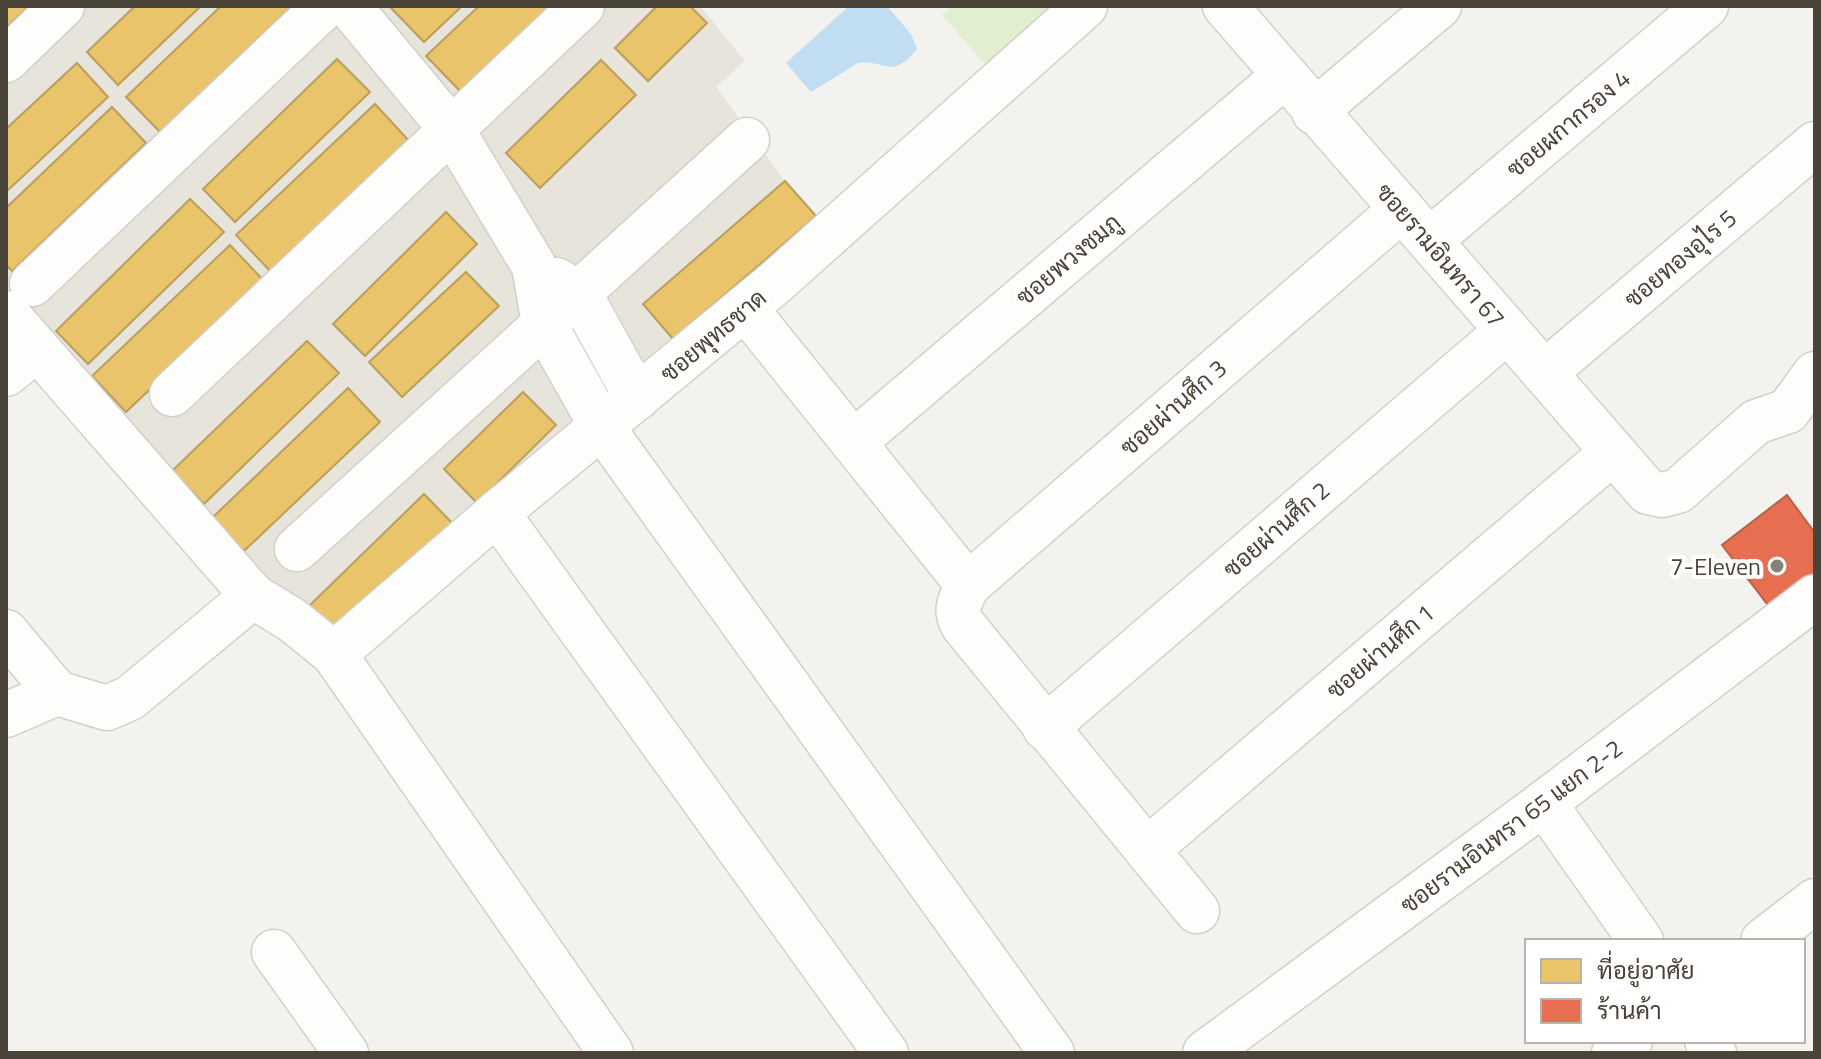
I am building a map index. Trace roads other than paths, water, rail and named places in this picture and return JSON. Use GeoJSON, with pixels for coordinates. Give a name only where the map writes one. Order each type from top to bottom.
{"type":"FeatureCollection","features":[{"type":"Feature","properties":{"kind":"street"},"geometry":{"type":"LineString","coordinates":[[6,60],[62,6]]}},
{"type":"Feature","properties":{"kind":"street"},"geometry":{"type":"LineString","coordinates":[[325,6],[19,299],[22,362],[253,596],[292,620],[334,654],[611,1053]]}},
{"type":"Feature","properties":{"kind":"street"},"geometry":{"type":"LineString","coordinates":[[349,6],[452,130],[534,266],[544,324],[602,427],[1052,1053]]}},
{"type":"Feature","properties":{"kind":"street"},"geometry":{"type":"LineString","coordinates":[[172,394],[582,6]]}},
{"type":"Feature","properties":{"kind":"street","name":"ซอยพุทธชาด"},"geometry":{"type":"LineString","coordinates":[[334,654],[497,513],[745,308],[1085,6]]}},
{"type":"Feature","properties":{"kind":"street","name":"ซอยรามอินทรา 67"},"geometry":{"type":"LineString","coordinates":[[1225,6],[1283,77],[1648,492],[1662,495],[1678,491],[1756,422],[1801,422]]}},
{"type":"Feature","properties":{"kind":"street"},"geometry":{"type":"LineString","coordinates":[[1314,112],[1439,6]]}},
{"type":"Feature","properties":{"kind":"street","name":"ซอยผกากรอง 4"},"geometry":{"type":"LineString","coordinates":[[1416,225],[1706,6]]}},
{"type":"Feature","properties":{"kind":"street","name":"ซอยพวงชมภู"},"geometry":{"type":"LineString","coordinates":[[854,442],[1283,77]]}},
{"type":"Feature","properties":{"kind":"street"},"geometry":{"type":"LineString","coordinates":[[297,549],[747,140]]}},
{"type":"Feature","properties":{"kind":"street","name":"ซอยทองอุไร 5"},"geometry":{"type":"LineString","coordinates":[[1544,373],[1815,144]]}},
{"type":"Feature","properties":{"kind":"street","name":"ซอยผ่านศึก 3"},"geometry":{"type":"LineString","coordinates":[[962,600],[1416,225]]}},
{"type":"Feature","properties":{"kind":"street"},"geometry":{"type":"LineString","coordinates":[[534,266],[579,293],[637,398]]}},
{"type":"Feature","properties":{"kind":"street"},"geometry":{"type":"LineString","coordinates":[[745,308],[854,442],[1045,728],[1197,911]]}},
{"type":"Feature","properties":{"kind":"street","name":"ซอยผ่านศึก 2"},"geometry":{"type":"LineString","coordinates":[[1045,728],[1507,331]]}},
{"type":"Feature","properties":{"kind":"street"},"geometry":{"type":"LineString","coordinates":[[1801,422],[1815,374]]}},
{"type":"Feature","properties":{"kind":"street","name":"ซอยผ่านศึก 1"},"geometry":{"type":"LineString","coordinates":[[1147,850],[1613,452]]}},
{"type":"Feature","properties":{"kind":"street"},"geometry":{"type":"LineString","coordinates":[[497,513],[886,1053]]}},
{"type":"Feature","properties":{"kind":"street"},"geometry":{"type":"LineString","coordinates":[[6,632],[57,693],[107,708],[130,698],[253,596]]}},
{"type":"Feature","properties":{"kind":"street","name":"ซอยรามอินทรา 65 แยก 2-2"},"geometry":{"type":"LineString","coordinates":[[1205,1053],[1544,803],[1815,597]]}},
{"type":"Feature","properties":{"kind":"street"},"geometry":{"type":"LineString","coordinates":[[6,715],[57,693]]}},
{"type":"Feature","properties":{"kind":"street"},"geometry":{"type":"LineString","coordinates":[[1544,803],[1640,939]]}},
{"type":"Feature","properties":{"kind":"street"},"geometry":{"type":"LineString","coordinates":[[1766,939],[1815,901]]}},
{"type":"Feature","properties":{"kind":"street"},"geometry":{"type":"LineString","coordinates":[[274,952],[346,1053]]}},
{"type":"Feature","properties":{"kind":"water"},"geometry":{"type":"Polygon","coordinates":[[[849,6],[887,6],[911,34],[917,49],[908,59],[894,66],[858,63],[811,92],[786,63],[849,6]]]}},
{"type":"Feature","properties":{"kind":"place","name":"7-Eleven"},"geometry":{"type":"Point","coordinates":[1777,566]}}]}
